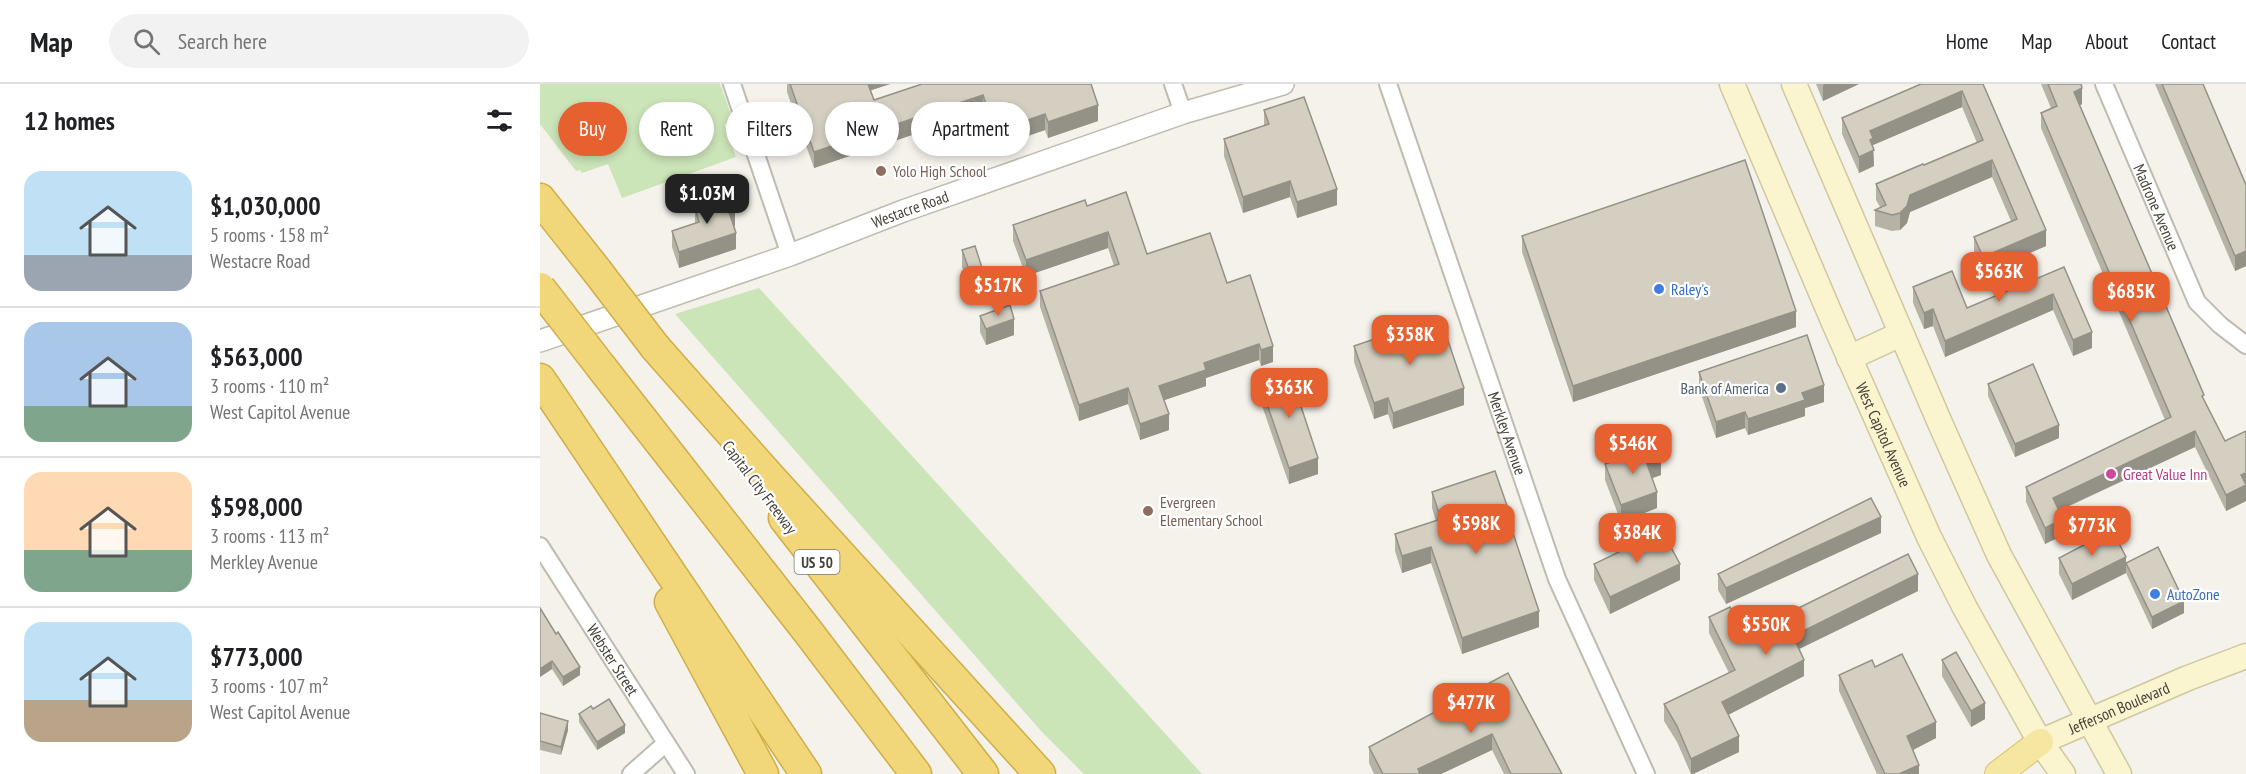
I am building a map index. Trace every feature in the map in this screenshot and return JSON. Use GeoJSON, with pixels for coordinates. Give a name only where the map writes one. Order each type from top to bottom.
{"type":"FeatureCollection","features":[{"type":"Feature","properties":{"kind":"highway","name":"Capital City Freeway"},"geometry":{"type":"LineString","coordinates":[[540,199],[794,532],[983,774]]}},
{"type":"Feature","properties":{"kind":"highway","name":"US 50"},"geometry":{"type":"LineString","coordinates":[[540,288],[916,774]]}},
{"type":"Feature","properties":{"kind":"highway"},"geometry":{"type":"LineString","coordinates":[[655,348],[1037,769]]}},
{"type":"Feature","properties":{"kind":"highway"},"geometry":{"type":"LineString","coordinates":[[545,386],[806,774]]}},
{"type":"Feature","properties":{"kind":"highway"},"geometry":{"type":"LineString","coordinates":[[605,477],[690,642],[763,774]]}},
{"type":"Feature","properties":{"kind":"main road","name":"West Capitol Avenue"},"geometry":{"type":"LineString","coordinates":[[1732,84],[1849,358],[1933,545],[1965,608],[2040,742],[2063,774]]}},
{"type":"Feature","properties":{"kind":"main road"},"geometry":{"type":"LineString","coordinates":[[1794,84],[1999,555],[2120,774]]}},
{"type":"Feature","properties":{"kind":"main road"},"geometry":{"type":"LineString","coordinates":[[1849,358],[1901,334]]}},
{"type":"Feature","properties":{"kind":"main road","name":"Jefferson Boulevard"},"geometry":{"type":"LineString","coordinates":[[1998,774],[2040,742],[2188,678],[2246,656]]}},
{"type":"Feature","properties":{"kind":"street"},"geometry":{"type":"LineString","coordinates":[[732,84],[790,255]]}},
{"type":"Feature","properties":{"kind":"street"},"geometry":{"type":"LineString","coordinates":[[1173,84],[1183,113]]}},
{"type":"Feature","properties":{"kind":"street","name":"Westacre Road"},"geometry":{"type":"LineString","coordinates":[[540,341],[790,255],[903,211],[1183,113],[1283,84]]}},
{"type":"Feature","properties":{"kind":"street","name":"Merkley Avenue"},"geometry":{"type":"LineString","coordinates":[[1388,84],[1557,579],[1646,774]]}},
{"type":"Feature","properties":{"kind":"street","name":"Madrone Avenue"},"geometry":{"type":"LineString","coordinates":[[2104,84],[2197,302],[2220,325],[2246,345]]}},
{"type":"Feature","properties":{"kind":"street","name":"Webster Street"},"geometry":{"type":"LineString","coordinates":[[540,546],[686,774]]}},
{"type":"Feature","properties":{"kind":"street"},"geometry":{"type":"LineString","coordinates":[[632,774],[666,743]]}},
{"type":"Feature","properties":{"kind":"green space"},"geometry":{"type":"Polygon","coordinates":[[[540,84],[720,84],[726,102],[726,125],[724,123],[726,156],[736,157],[622,198],[608,164],[582,173],[580,170],[576,171],[565,156],[627,156],[627,102],[558,102],[558,148],[540,124],[540,84]]]}},
{"type":"Feature","properties":{"kind":"green space"},"geometry":{"type":"Polygon","coordinates":[[[759,288],[1202,774],[1084,774],[1042,732],[675,314],[759,288]]]}},
{"type":"Feature","properties":{"kind":"building"},"geometry":{"type":"Polygon","coordinates":[[[790,84],[868,84],[874,100],[922,84],[1091,84],[1098,105],[1048,122],[1045,114],[1030,119],[1030,102],[985,102],[983,95],[962,102],[911,102],[911,119],[899,123],[899,102],[825,102],[825,148],[814,152],[813,102],[796,102],[790,84]]]}},
{"type":"Feature","properties":{"kind":"building"},"geometry":{"type":"Polygon","coordinates":[[[1921,84],[1983,84],[2046,230],[1983,257],[1974,237],[2017,219],[1992,160],[1910,195],[1907,206],[1900,213],[1892,215],[1875,210],[1886,205],[1876,184],[1983,140],[1962,91],[1870,131],[1873,138],[1870,140],[1874,150],[1859,157],[1842,118],[1921,84]]]}},
{"type":"Feature","properties":{"kind":"building"},"geometry":{"type":"Polygon","coordinates":[[[2048,84],[2081,84],[2082,88],[2074,92],[2204,395],[2202,396],[2225,441],[2246,431],[2246,473],[2241,475],[2246,485],[2226,495],[2195,431],[2053,498],[2063,519],[2045,528],[2026,487],[2171,417],[2041,113],[2057,106],[2048,84]]]}},
{"type":"Feature","properties":{"kind":"building"},"geometry":{"type":"Polygon","coordinates":[[[2162,84],[2203,84],[2246,185],[2246,251],[2235,256],[2162,84]]]}},
{"type":"Feature","properties":{"kind":"building"},"geometry":{"type":"Polygon","coordinates":[[[1304,97],[1337,189],[1297,202],[1290,181],[1243,197],[1224,139],[1269,124],[1264,110],[1304,97]]]}},
{"type":"Feature","properties":{"kind":"building","name":"Raley's"},"geometry":{"type":"Polygon","coordinates":[[[1745,160],[1796,311],[1573,386],[1522,236],[1745,160]]]}},
{"type":"Feature","properties":{"kind":"building"},"geometry":{"type":"Polygon","coordinates":[[[1126,192],[1147,254],[1210,233],[1227,283],[1250,275],[1273,346],[1261,350],[1259,344],[1204,363],[1206,370],[1159,386],[1169,414],[1140,424],[1128,388],[1079,405],[1040,291],[1119,264],[1108,232],[1026,260],[1013,225],[1085,200],[1087,206],[1126,192]]]}},
{"type":"Feature","properties":{"kind":"building"},"geometry":{"type":"Polygon","coordinates":[[[730,195],[735,209],[729,212],[736,233],[679,252],[672,231],[699,222],[695,207],[730,195]]]}},
{"type":"Feature","properties":{"kind":"building"},"geometry":{"type":"Polygon","coordinates":[[[975,246],[984,274],[972,278],[962,250],[975,246]]]}},
{"type":"Feature","properties":{"kind":"building"},"geometry":{"type":"Polygon","coordinates":[[[2064,267],[2092,332],[2073,340],[2053,294],[1945,341],[1933,309],[1924,313],[1913,287],[1952,271],[1967,308],[2064,267]]]}},
{"type":"Feature","properties":{"kind":"building"},"geometry":{"type":"Polygon","coordinates":[[[1010,305],[1014,319],[986,329],[980,316],[1010,305]]]}},
{"type":"Feature","properties":{"kind":"building"},"geometry":{"type":"Polygon","coordinates":[[[1440,317],[1464,388],[1393,413],[1388,398],[1374,403],[1354,346],[1440,317]]]}},
{"type":"Feature","properties":{"kind":"building"},"geometry":{"type":"Polygon","coordinates":[[[1807,335],[1824,385],[1802,393],[1805,400],[1748,419],[1745,412],[1716,422],[1699,372],[1807,335]]]}},
{"type":"Feature","properties":{"kind":"building"},"geometry":{"type":"Polygon","coordinates":[[[2033,364],[2059,425],[2015,444],[1988,384],[2033,364]]]}},
{"type":"Feature","properties":{"kind":"building"},"geometry":{"type":"Polygon","coordinates":[[[1289,370],[1318,458],[1289,468],[1259,381],[1289,370]]]}},
{"type":"Feature","properties":{"kind":"building"},"geometry":{"type":"Polygon","coordinates":[[[1657,446],[1661,459],[1647,464],[1657,492],[1621,505],[1605,464],[1657,446]]]}},
{"type":"Feature","properties":{"kind":"building"},"geometry":{"type":"Polygon","coordinates":[[[1495,471],[1539,611],[1462,638],[1431,547],[1402,556],[1395,534],[1441,519],[1432,492],[1495,471]]]}},
{"type":"Feature","properties":{"kind":"building"},"geometry":{"type":"Polygon","coordinates":[[[1871,498],[1881,517],[1726,588],[1718,574],[1871,498]]]}},
{"type":"Feature","properties":{"kind":"building"},"geometry":{"type":"Polygon","coordinates":[[[2112,530],[2126,557],[2072,584],[2059,558],[2112,530]]]}},
{"type":"Feature","properties":{"kind":"building"},"geometry":{"type":"Polygon","coordinates":[[[1662,531],[1680,564],[1610,597],[1594,564],[1662,531]]]}},
{"type":"Feature","properties":{"kind":"building","name":"AutoZone"},"geometry":{"type":"Polygon","coordinates":[[[2158,547],[2184,601],[2152,617],[2126,563],[2158,547]]]}},
{"type":"Feature","properties":{"kind":"building"},"geometry":{"type":"Polygon","coordinates":[[[1908,554],[1918,574],[1793,636],[1804,660],[1722,702],[1739,736],[1691,759],[1677,726],[1664,704],[1735,670],[1709,617],[1730,607],[1744,635],[1908,554]]]}},
{"type":"Feature","properties":{"kind":"building"},"geometry":{"type":"Polygon","coordinates":[[[540,608],[580,667],[563,677],[552,661],[540,669],[540,608]]]}},
{"type":"Feature","properties":{"kind":"building"},"geometry":{"type":"Polygon","coordinates":[[[1956,652],[1985,703],[1971,711],[1942,660],[1956,652]]]}},
{"type":"Feature","properties":{"kind":"building"},"geometry":{"type":"Polygon","coordinates":[[[1902,654],[1936,722],[1907,736],[1919,765],[1899,774],[1885,774],[1839,675],[1872,660],[1875,667],[1902,654]]]}},
{"type":"Feature","properties":{"kind":"building"},"geometry":{"type":"Polygon","coordinates":[[[1508,673],[1562,774],[1511,774],[1492,734],[1418,769],[1420,774],[1383,774],[1369,747],[1508,673]]]}},
{"type":"Feature","properties":{"kind":"building"},"geometry":{"type":"Polygon","coordinates":[[[609,699],[625,725],[597,742],[579,714],[609,699]]]}},
{"type":"Feature","properties":{"kind":"building"},"geometry":{"type":"Polygon","coordinates":[[[540,713],[568,721],[561,747],[540,741],[540,713]]]}},
{"type":"Feature","properties":{"kind":"place","name":"Yolo High School"},"geometry":{"type":"Point","coordinates":[881,171]}},
{"type":"Feature","properties":{"kind":"place","name":"Raley's"},"geometry":{"type":"Point","coordinates":[1659,289]}},
{"type":"Feature","properties":{"kind":"place","name":"Bank of America"},"geometry":{"type":"Point","coordinates":[1781,388]}},
{"type":"Feature","properties":{"kind":"place","name":"Great Value Inn"},"geometry":{"type":"Point","coordinates":[2111,474]}},
{"type":"Feature","properties":{"kind":"place","name":"Evergreen Elementary School"},"geometry":{"type":"Point","coordinates":[1148,511]}},
{"type":"Feature","properties":{"kind":"place","name":"AutoZone"},"geometry":{"type":"Point","coordinates":[2155,594]}}]}
